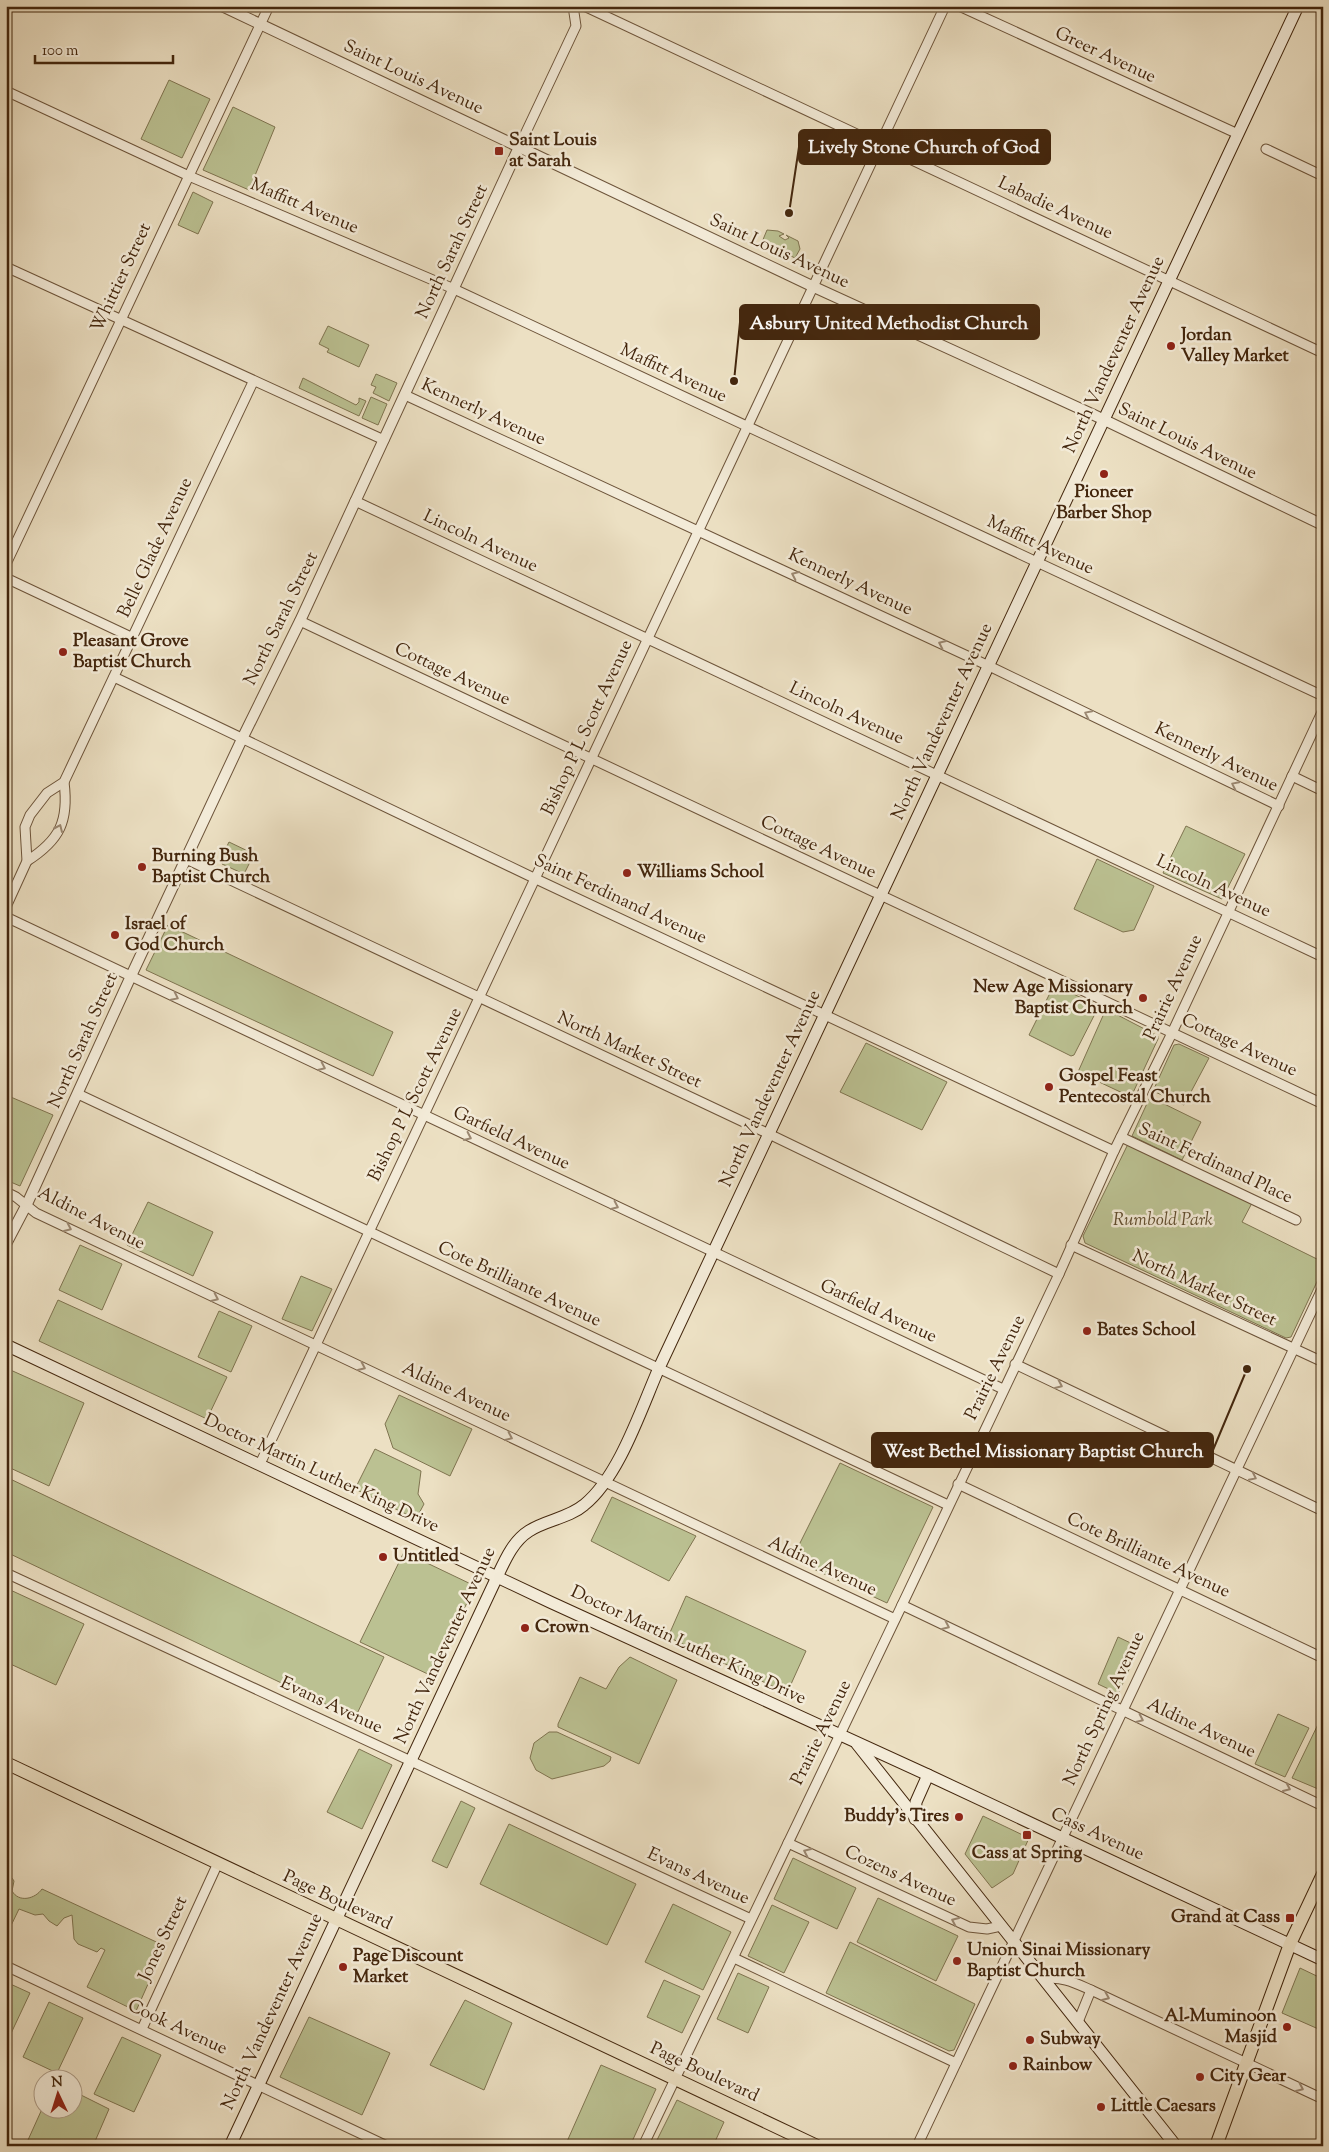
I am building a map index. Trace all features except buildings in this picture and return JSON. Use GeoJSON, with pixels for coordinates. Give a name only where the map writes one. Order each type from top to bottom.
{"type":"FeatureCollection","features":[{"type":"Feature","properties":{"kind":"main road","name":"North Vandeventer Avenue"},"geometry":{"type":"LineString","coordinates":[[230,2146],[496,1577],[519,1539],[530,1530],[584,1505],[605,1482],[621,1453],[659,1368],[1298,6]]}},
{"type":"Feature","properties":{"kind":"main road","name":"Doctor Martin Luther King Drive"},"geometry":{"type":"LineString","coordinates":[[6,1345],[496,1577],[856,1742]]}},
{"type":"Feature","properties":{"kind":"main road","name":"Cass Avenue"},"geometry":{"type":"LineString","coordinates":[[856,1742],[1323,1960]]}},
{"type":"Feature","properties":{"kind":"main road"},"geometry":{"type":"LineString","coordinates":[[856,1742],[1176,2146]]}},
{"type":"Feature","properties":{"kind":"main road","name":"Page Boulevard"},"geometry":{"type":"LineString","coordinates":[[6,1763],[808,2144]]}},
{"type":"Feature","properties":{"kind":"main road"},"geometry":{"type":"LineString","coordinates":[[915,1818],[916,1802],[928,1775]]}},
{"type":"Feature","properties":{"kind":"main road"},"geometry":{"type":"LineString","coordinates":[[1216,2146],[1290,1944],[1323,1874]]}},
{"type":"Feature","properties":{"kind":"street","name":"Saint Louis Avenue"},"geometry":{"type":"LineString","coordinates":[[222,6],[814,287],[1104,420],[1323,525]]}},
{"type":"Feature","properties":{"kind":"street","name":"Whittier Street"},"geometry":{"type":"LineString","coordinates":[[6,564],[269,6]]}},
{"type":"Feature","properties":{"kind":"street","name":"North Sarah Street"},"geometry":{"type":"LineString","coordinates":[[6,1244],[78,1094],[242,739],[300,621],[406,395],[576,26],[574,6]]}},
{"type":"Feature","properties":{"kind":"street","name":"Labadie Avenue"},"geometry":{"type":"LineString","coordinates":[[584,6],[1323,353]]}},
{"type":"Feature","properties":{"kind":"street","name":"Bishop P L Scott Avenue"},"geometry":{"type":"LineString","coordinates":[[260,1464],[945,6]]}},
{"type":"Feature","properties":{"kind":"street","name":"Greer Avenue"},"geometry":{"type":"LineString","coordinates":[[959,6],[1238,134]]}},
{"type":"Feature","properties":{"kind":"street","name":"Maffitt Avenue"},"geometry":{"type":"LineString","coordinates":[[6,91],[189,176],[454,289],[1323,696]]}},
{"type":"Feature","properties":{"kind":"street"},"geometry":{"type":"LineString","coordinates":[[1266,149],[1323,176]]}},
{"type":"Feature","properties":{"kind":"street"},"geometry":{"type":"LineString","coordinates":[[6,267],[253,382],[384,440]]}},
{"type":"Feature","properties":{"kind":"street","name":"Belle Glade Avenue"},"geometry":{"type":"LineString","coordinates":[[27,861],[54,840],[60,829],[66,802],[64,782],[253,382]]}},
{"type":"Feature","properties":{"kind":"street","name":"Kennerly Avenue"},"geometry":{"type":"LineString","coordinates":[[406,395],[988,666],[1278,806]]}},
{"type":"Feature","properties":{"kind":"street","name":"Lincoln Avenue"},"geometry":{"type":"LineString","coordinates":[[355,502],[1323,957]]}},
{"type":"Feature","properties":{"kind":"street"},"geometry":{"type":"LineString","coordinates":[[6,578],[131,637]]}},
{"type":"Feature","properties":{"kind":"street","name":"Cottage Avenue"},"geometry":{"type":"LineString","coordinates":[[300,621],[1323,1104]]}},
{"type":"Feature","properties":{"kind":"street","name":"Saint Ferdinand Avenue"},"geometry":{"type":"LineString","coordinates":[[114,677],[536,879],[1114,1151]]}},
{"type":"Feature","properties":{"kind":"street","name":"Prairie Avenue"},"geometry":{"type":"LineString","coordinates":[[643,2146],[1059,1274],[1114,1151],[1323,710]]}},
{"type":"Feature","properties":{"kind":"street"},"geometry":{"type":"LineString","coordinates":[[1292,776],[1323,791]]}},
{"type":"Feature","properties":{"kind":"street","name":"Belle Glade Avenue"},"geometry":{"type":"LineString","coordinates":[[6,907],[27,861],[25,827],[30,815],[47,793],[64,782]]}},
{"type":"Feature","properties":{"kind":"street","name":"North Market Street"},"geometry":{"type":"LineString","coordinates":[[186,859],[769,1134],[1059,1274]]}},
{"type":"Feature","properties":{"kind":"street"},"geometry":{"type":"LineString","coordinates":[[6,883],[15,887]]}},
{"type":"Feature","properties":{"kind":"street","name":"Garfield Avenue"},"geometry":{"type":"LineString","coordinates":[[6,917],[1003,1389]]}},
{"type":"Feature","properties":{"kind":"street","name":"Cote Brilliante Avenue"},"geometry":{"type":"LineString","coordinates":[[78,1094],[368,1233],[948,1505]]}},
{"type":"Feature","properties":{"kind":"street","name":"Saint Ferdinand Place"},"geometry":{"type":"LineString","coordinates":[[1121,1137],[1296,1220]]}},
{"type":"Feature","properties":{"kind":"street","name":"Aldine Avenue"},"geometry":{"type":"LineString","coordinates":[[6,1192],[26,1204],[36,1213],[895,1619]]}},
{"type":"Feature","properties":{"kind":"street","name":"North Market Street"},"geometry":{"type":"LineString","coordinates":[[1072,1245],[1323,1362]]}},
{"type":"Feature","properties":{"kind":"street","name":"North Spring Avenue"},"geometry":{"type":"LineString","coordinates":[[917,2146],[1323,1287]]}},
{"type":"Feature","properties":{"kind":"street"},"geometry":{"type":"LineString","coordinates":[[1015,1364],[1323,1511]]}},
{"type":"Feature","properties":{"kind":"street","name":"Cote Brilliante Avenue"},"geometry":{"type":"LineString","coordinates":[[958,1484],[1323,1658]]}},
{"type":"Feature","properties":{"kind":"street","name":"Evans Avenue"},"geometry":{"type":"LineString","coordinates":[[6,1573],[751,1920]]}},
{"type":"Feature","properties":{"kind":"street","name":"Aldine Avenue"},"geometry":{"type":"LineString","coordinates":[[902,1605],[1323,1806]]}},
{"type":"Feature","properties":{"kind":"street","name":"Cozens Avenue"},"geometry":{"type":"LineString","coordinates":[[788,1843],[969,1927],[980,1929],[1001,1926]]}},
{"type":"Feature","properties":{"kind":"street","name":"Jones Street"},"geometry":{"type":"LineString","coordinates":[[142,2029],[218,1863]]}},
{"type":"Feature","properties":{"kind":"street"},"geometry":{"type":"LineString","coordinates":[[734,1958],[956,2064]]}},
{"type":"Feature","properties":{"kind":"street","name":"Cook Avenue"},"geometry":{"type":"LineString","coordinates":[[6,1966],[388,2146]]}},
{"type":"Feature","properties":{"kind":"street"},"geometry":{"type":"LineString","coordinates":[[1044,1979],[1055,1977],[1065,1979],[1091,1990],[1323,2099]]}},
{"type":"Feature","properties":{"kind":"street"},"geometry":{"type":"LineString","coordinates":[[1078,2022],[1091,1990]]}},
{"type":"Feature","properties":{"kind":"street"},"geometry":{"type":"LineString","coordinates":[[6,2144],[10,2146]]}},
{"type":"Feature","properties":{"kind":"green space"},"geometry":{"type":"Polygon","coordinates":[[[169,80],[210,99],[182,158],[141,139],[169,80]]]}},
{"type":"Feature","properties":{"kind":"green space"},"geometry":{"type":"Polygon","coordinates":[[[233,107],[275,127],[249,190],[203,170],[233,107]]]}},
{"type":"Feature","properties":{"kind":"green space"},"geometry":{"type":"Polygon","coordinates":[[[193,192],[213,202],[198,234],[178,225],[193,192]]]}},
{"type":"Feature","properties":{"kind":"green space"},"geometry":{"type":"Polygon","coordinates":[[[767,230],[778,231],[784,234],[779,236],[785,240],[789,238],[786,235],[798,241],[800,249],[795,258],[762,242],[767,230]]]}},
{"type":"Feature","properties":{"kind":"green space"},"geometry":{"type":"Polygon","coordinates":[[[328,326],[369,345],[359,367],[327,352],[329,349],[319,344],[328,326]]]}},
{"type":"Feature","properties":{"kind":"green space"},"geometry":{"type":"Polygon","coordinates":[[[376,374],[397,383],[389,401],[373,393],[376,387],[371,385],[376,374]]]}},
{"type":"Feature","properties":{"kind":"green space"},"geometry":{"type":"Polygon","coordinates":[[[303,378],[356,405],[359,402],[359,398],[366,401],[359,416],[299,388],[303,378]]]}},
{"type":"Feature","properties":{"kind":"green space"},"geometry":{"type":"Polygon","coordinates":[[[371,397],[387,404],[378,425],[362,418],[371,397]]]}},
{"type":"Feature","properties":{"kind":"green space"},"geometry":{"type":"Polygon","coordinates":[[[1186,826],[1245,854],[1222,899],[1163,873],[1186,826]]]}},
{"type":"Feature","properties":{"kind":"green space"},"geometry":{"type":"Polygon","coordinates":[[[229,842],[254,854],[244,874],[222,864],[226,856],[223,854],[229,842]]]}},
{"type":"Feature","properties":{"kind":"green space"},"geometry":{"type":"Polygon","coordinates":[[[1097,859],[1154,886],[1134,930],[1123,932],[1074,909],[1097,859]]]}},
{"type":"Feature","properties":{"kind":"green space"},"geometry":{"type":"Polygon","coordinates":[[[168,925],[393,1032],[373,1076],[146,970],[168,925]]]}},
{"type":"Feature","properties":{"kind":"green space"},"geometry":{"type":"Polygon","coordinates":[[[1054,985],[1099,1006],[1074,1055],[1071,1056],[1029,1035],[1054,985]]]}},
{"type":"Feature","properties":{"kind":"green space"},"geometry":{"type":"Polygon","coordinates":[[[1106,1009],[1158,1036],[1131,1097],[1078,1072],[1106,1009]]]}},
{"type":"Feature","properties":{"kind":"green space"},"geometry":{"type":"Polygon","coordinates":[[[866,1043],[947,1082],[922,1130],[840,1092],[866,1043]]]}},
{"type":"Feature","properties":{"kind":"green space"},"geometry":{"type":"Polygon","coordinates":[[[1179,1044],[1209,1058],[1184,1105],[1153,1091],[1174,1045],[1179,1044]]]}},
{"type":"Feature","properties":{"kind":"green space"},"geometry":{"type":"Polygon","coordinates":[[[6,1095],[53,1115],[20,1186],[6,1180],[6,1095]]]}},
{"type":"Feature","properties":{"kind":"green space"},"geometry":{"type":"Polygon","coordinates":[[[1150,1097],[1201,1122],[1182,1160],[1132,1136],[1150,1097]]]}},
{"type":"Feature","properties":{"kind":"green space","name":"Rumbold Park"},"geometry":{"type":"Polygon","coordinates":[[[1128,1144],[1252,1203],[1242,1222],[1323,1262],[1323,1269],[1291,1337],[1286,1338],[1085,1243],[1083,1236],[1128,1144]]]}},
{"type":"Feature","properties":{"kind":"green space"},"geometry":{"type":"Polygon","coordinates":[[[148,1202],[213,1232],[193,1276],[127,1245],[148,1202]]]}},
{"type":"Feature","properties":{"kind":"green space"},"geometry":{"type":"Polygon","coordinates":[[[80,1245],[122,1264],[102,1310],[59,1290],[80,1245]]]}},
{"type":"Feature","properties":{"kind":"green space"},"geometry":{"type":"Polygon","coordinates":[[[301,1276],[332,1289],[312,1331],[282,1319],[301,1276]]]}},
{"type":"Feature","properties":{"kind":"green space"},"geometry":{"type":"Polygon","coordinates":[[[58,1300],[227,1377],[207,1419],[39,1341],[58,1300]]]}},
{"type":"Feature","properties":{"kind":"green space"},"geometry":{"type":"Polygon","coordinates":[[[219,1311],[252,1326],[231,1372],[198,1357],[219,1311]]]}},
{"type":"Feature","properties":{"kind":"green space"},"geometry":{"type":"Polygon","coordinates":[[[6,1368],[84,1403],[49,1486],[6,1466],[6,1368]]]}},
{"type":"Feature","properties":{"kind":"green space"},"geometry":{"type":"Polygon","coordinates":[[[399,1395],[472,1429],[450,1476],[393,1448],[385,1424],[399,1395]]]}},
{"type":"Feature","properties":{"kind":"green space"},"geometry":{"type":"Polygon","coordinates":[[[375,1449],[421,1471],[418,1494],[424,1504],[416,1519],[355,1489],[375,1449]]]}},
{"type":"Feature","properties":{"kind":"green space"},"geometry":{"type":"Polygon","coordinates":[[[840,1463],[933,1507],[887,1603],[792,1559],[840,1463]]]}},
{"type":"Feature","properties":{"kind":"green space"},"geometry":{"type":"Polygon","coordinates":[[[6,1477],[384,1657],[355,1718],[6,1552],[6,1477]]]}},
{"type":"Feature","properties":{"kind":"green space"},"geometry":{"type":"Polygon","coordinates":[[[612,1497],[696,1536],[669,1581],[591,1541],[612,1497]]]}},
{"type":"Feature","properties":{"kind":"green space"},"geometry":{"type":"Polygon","coordinates":[[[404,1552],[475,1586],[432,1676],[360,1642],[404,1552]]]}},
{"type":"Feature","properties":{"kind":"green space"},"geometry":{"type":"Polygon","coordinates":[[[6,1588],[84,1624],[56,1685],[6,1662],[6,1588]]]}},
{"type":"Feature","properties":{"kind":"green space"},"geometry":{"type":"Polygon","coordinates":[[[686,1596],[806,1651],[787,1693],[668,1637],[686,1596]]]}},
{"type":"Feature","properties":{"kind":"green space"},"geometry":{"type":"Polygon","coordinates":[[[1118,1637],[1139,1647],[1117,1693],[1098,1684],[1118,1637]]]}},
{"type":"Feature","properties":{"kind":"green space"},"geometry":{"type":"Polygon","coordinates":[[[630,1657],[677,1680],[639,1764],[558,1727],[580,1677],[606,1689],[619,1667],[630,1657]]]}},
{"type":"Feature","properties":{"kind":"green space"},"geometry":{"type":"Polygon","coordinates":[[[1278,1714],[1309,1728],[1285,1777],[1255,1764],[1278,1714]]]}},
{"type":"Feature","properties":{"kind":"green space"},"geometry":{"type":"Polygon","coordinates":[[[1323,1714],[1323,1791],[1292,1778],[1323,1714]]]}},
{"type":"Feature","properties":{"kind":"green space"},"geometry":{"type":"Polygon","coordinates":[[[549,1732],[557,1732],[611,1757],[610,1761],[604,1766],[552,1779],[536,1770],[530,1758],[534,1743],[549,1732]]]}},
{"type":"Feature","properties":{"kind":"green space"},"geometry":{"type":"Polygon","coordinates":[[[359,1749],[392,1765],[362,1829],[327,1812],[359,1749]]]}},
{"type":"Feature","properties":{"kind":"green space"},"geometry":{"type":"Polygon","coordinates":[[[461,1801],[475,1808],[447,1868],[432,1861],[461,1801]]]}},
{"type":"Feature","properties":{"kind":"green space"},"geometry":{"type":"Polygon","coordinates":[[[983,1816],[1029,1838],[1013,1874],[992,1888],[965,1854],[983,1816]]]}},
{"type":"Feature","properties":{"kind":"green space"},"geometry":{"type":"Polygon","coordinates":[[[509,1824],[636,1884],[607,1945],[480,1884],[509,1824]]]}},
{"type":"Feature","properties":{"kind":"green space"},"geometry":{"type":"Polygon","coordinates":[[[793,1858],[856,1888],[837,1929],[774,1899],[793,1858]]]}},
{"type":"Feature","properties":{"kind":"green space"},"geometry":{"type":"Polygon","coordinates":[[[6,1875],[14,1881],[12,1891],[19,1897],[31,1897],[42,1889],[165,1946],[136,2011],[87,1987],[105,1950],[101,1948],[97,1952],[78,1944],[74,1939],[72,1915],[64,1918],[57,1926],[43,1914],[35,1915],[19,1909],[6,1936],[6,1875]]]}},
{"type":"Feature","properties":{"kind":"green space"},"geometry":{"type":"Polygon","coordinates":[[[878,1898],[958,1936],[936,1981],[857,1942],[878,1898]]]}},
{"type":"Feature","properties":{"kind":"green space"},"geometry":{"type":"Polygon","coordinates":[[[673,1904],[731,1932],[703,1990],[645,1962],[673,1904]]]}},
{"type":"Feature","properties":{"kind":"green space"},"geometry":{"type":"Polygon","coordinates":[[[772,1905],[809,1922],[784,1973],[748,1956],[772,1905]]]}},
{"type":"Feature","properties":{"kind":"green space"},"geometry":{"type":"Polygon","coordinates":[[[850,1942],[975,2004],[954,2050],[949,2051],[826,1993],[850,1942]]]}},
{"type":"Feature","properties":{"kind":"green space"},"geometry":{"type":"Polygon","coordinates":[[[1300,1968],[1323,1979],[1323,2031],[1282,2013],[1300,1968]]]}},
{"type":"Feature","properties":{"kind":"green space"},"geometry":{"type":"Polygon","coordinates":[[[738,1973],[769,1987],[748,2033],[717,2019],[738,1973]]]}},
{"type":"Feature","properties":{"kind":"green space"},"geometry":{"type":"Polygon","coordinates":[[[664,1980],[700,1996],[682,2033],[647,2017],[664,1980]]]}},
{"type":"Feature","properties":{"kind":"green space"},"geometry":{"type":"Polygon","coordinates":[[[6,1982],[30,1993],[6,2044],[6,1982]]]}},
{"type":"Feature","properties":{"kind":"green space"},"geometry":{"type":"Polygon","coordinates":[[[465,2000],[512,2023],[484,2090],[430,2065],[465,2000]]]}},
{"type":"Feature","properties":{"kind":"green space"},"geometry":{"type":"Polygon","coordinates":[[[49,2002],[83,2018],[58,2070],[51,2070],[23,2057],[49,2002]]]}},
{"type":"Feature","properties":{"kind":"green space"},"geometry":{"type":"Polygon","coordinates":[[[309,2017],[390,2053],[362,2115],[280,2077],[309,2017]]]}},
{"type":"Feature","properties":{"kind":"green space"},"geometry":{"type":"Polygon","coordinates":[[[122,2037],[161,2055],[134,2112],[94,2094],[122,2037]]]}},
{"type":"Feature","properties":{"kind":"green space"},"geometry":{"type":"Polygon","coordinates":[[[601,2065],[656,2089],[630,2146],[565,2146],[601,2065]]]}},
{"type":"Feature","properties":{"kind":"green space"},"geometry":{"type":"Polygon","coordinates":[[[82,2096],[109,2109],[93,2146],[41,2146],[28,2140],[37,2120],[82,2120],[82,2096]]]}},
{"type":"Feature","properties":{"kind":"green space"},"geometry":{"type":"Polygon","coordinates":[[[677,2100],[724,2122],[713,2146],[654,2146],[677,2100]]]}},
{"type":"Feature","properties":{"kind":"place","name":"Saint Louis at Sarah"},"geometry":{"type":"Point","coordinates":[499,151]}},
{"type":"Feature","properties":{"kind":"place","name":"Lively Stone Church of God"},"geometry":{"type":"Point","coordinates":[789,213]}},
{"type":"Feature","properties":{"kind":"place","name":"Jordan Valley Market"},"geometry":{"type":"Point","coordinates":[1171,346]}},
{"type":"Feature","properties":{"kind":"place","name":"Asbury United Methodist Church"},"geometry":{"type":"Point","coordinates":[734,381]}},
{"type":"Feature","properties":{"kind":"place","name":"Pioneer Barber Shop"},"geometry":{"type":"Point","coordinates":[1104,474]}},
{"type":"Feature","properties":{"kind":"place","name":"Pleasant Grove Baptist Church"},"geometry":{"type":"Point","coordinates":[63,652]}},
{"type":"Feature","properties":{"kind":"place","name":"Burning Bush Baptist Church"},"geometry":{"type":"Point","coordinates":[142,867]}},
{"type":"Feature","properties":{"kind":"place","name":"Williams School"},"geometry":{"type":"Point","coordinates":[627,873]}},
{"type":"Feature","properties":{"kind":"place","name":"Israel of God Church"},"geometry":{"type":"Point","coordinates":[115,935]}},
{"type":"Feature","properties":{"kind":"place","name":"New Age Missionary Baptist Church"},"geometry":{"type":"Point","coordinates":[1143,998]}},
{"type":"Feature","properties":{"kind":"place","name":"Gospel Feast Pentecostal Church"},"geometry":{"type":"Point","coordinates":[1049,1087]}},
{"type":"Feature","properties":{"kind":"place","name":"Bates School"},"geometry":{"type":"Point","coordinates":[1087,1331]}},
{"type":"Feature","properties":{"kind":"place","name":"West Bethel Missionary Baptist Church"},"geometry":{"type":"Point","coordinates":[1247,1369]}},
{"type":"Feature","properties":{"kind":"place","name":"Untitled"},"geometry":{"type":"Point","coordinates":[383,1557]}},
{"type":"Feature","properties":{"kind":"place","name":"Crown"},"geometry":{"type":"Point","coordinates":[525,1628]}},
{"type":"Feature","properties":{"kind":"place","name":"Buddy's Tires"},"geometry":{"type":"Point","coordinates":[959,1817]}},
{"type":"Feature","properties":{"kind":"place","name":"Cass at Spring"},"geometry":{"type":"Point","coordinates":[1027,1835]}},
{"type":"Feature","properties":{"kind":"place","name":"Grand at Cass"},"geometry":{"type":"Point","coordinates":[1290,1918]}},
{"type":"Feature","properties":{"kind":"place","name":"Union Sinai Missionary Baptist Church"},"geometry":{"type":"Point","coordinates":[957,1961]}},
{"type":"Feature","properties":{"kind":"place","name":"Page Discount Market"},"geometry":{"type":"Point","coordinates":[343,1967]}},
{"type":"Feature","properties":{"kind":"place","name":"Al-Muminoon Masjid"},"geometry":{"type":"Point","coordinates":[1287,2027]}},
{"type":"Feature","properties":{"kind":"place","name":"Subway"},"geometry":{"type":"Point","coordinates":[1030,2040]}},
{"type":"Feature","properties":{"kind":"place","name":"Rainbow"},"geometry":{"type":"Point","coordinates":[1013,2066]}},
{"type":"Feature","properties":{"kind":"place","name":"City Gear"},"geometry":{"type":"Point","coordinates":[1200,2077]}},
{"type":"Feature","properties":{"kind":"place","name":"Little Caesars"},"geometry":{"type":"Point","coordinates":[1101,2107]}}]}
